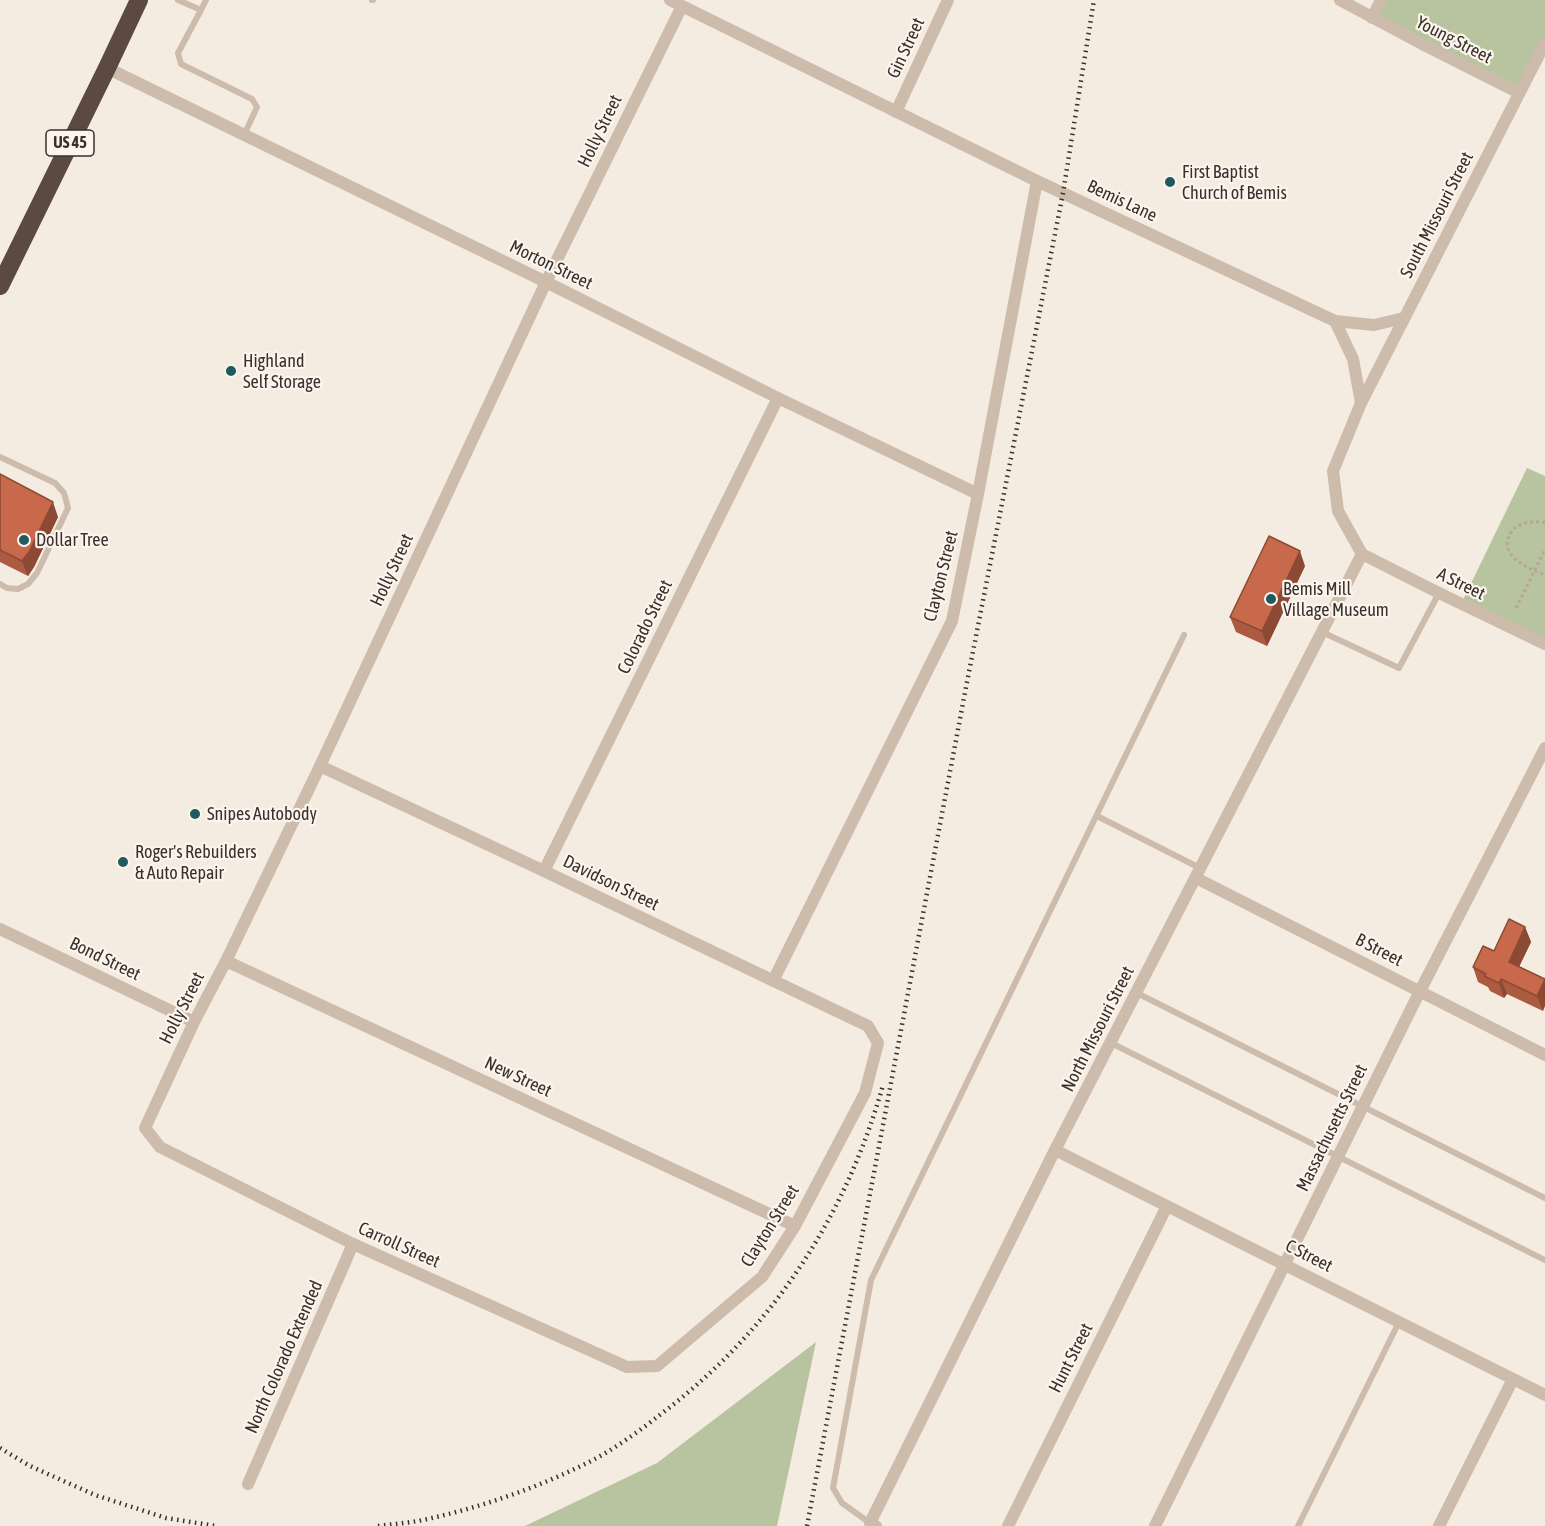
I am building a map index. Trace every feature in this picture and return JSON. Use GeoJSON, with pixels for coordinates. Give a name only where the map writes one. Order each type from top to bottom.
{"type":"FeatureCollection","features":[{"type":"Feature","properties":{"kind":"highway","name":"US 45"},"geometry":{"type":"LineString","coordinates":[[2,277],[139,0]]}},
{"type":"Feature","properties":{"kind":"street","name":"Bemis Lane"},"geometry":{"type":"LineString","coordinates":[[670,0],[1037,181],[1335,321],[1374,325],[1404,318]]}},
{"type":"Feature","properties":{"kind":"street","name":"Gin Street"},"geometry":{"type":"LineString","coordinates":[[896,112],[948,0]]}},
{"type":"Feature","properties":{"kind":"street","name":"Young Street"},"geometry":{"type":"LineString","coordinates":[[1340,0],[1520,93]]}},
{"type":"Feature","properties":{"kind":"street"},"geometry":{"type":"LineString","coordinates":[[1372,18],[1381,0]]}},
{"type":"Feature","properties":{"kind":"street","name":"Holly Street"},"geometry":{"type":"LineString","coordinates":[[160,1147],[145,1128],[194,1022],[320,766],[546,282],[682,6]]}},
{"type":"Feature","properties":{"kind":"street","name":"South Missouri Street"},"geometry":{"type":"LineString","coordinates":[[1361,404],[1545,43]]}},
{"type":"Feature","properties":{"kind":"street","name":"Morton Street"},"geometry":{"type":"LineString","coordinates":[[107,68],[978,494]]}},
{"type":"Feature","properties":{"kind":"street","name":"Clayton Street"},"geometry":{"type":"LineString","coordinates":[[773,981],[952,621],[1037,181]]}},
{"type":"Feature","properties":{"kind":"street"},"geometry":{"type":"LineString","coordinates":[[1335,321],[1353,359],[1361,404],[1333,471],[1338,511],[1362,554]]}},
{"type":"Feature","properties":{"kind":"street","name":"Colorado Street"},"geometry":{"type":"LineString","coordinates":[[544,871],[778,398]]}},
{"type":"Feature","properties":{"kind":"street","name":"A Street"},"geometry":{"type":"LineString","coordinates":[[1362,554],[1545,644]]}},
{"type":"Feature","properties":{"kind":"street","name":"North Missouri Street"},"geometry":{"type":"LineString","coordinates":[[873,1524],[1055,1150],[1362,554]]}},
{"type":"Feature","properties":{"kind":"street","name":"Massachusetts Street"},"geometry":{"type":"LineString","coordinates":[[1155,1526],[1420,991],[1545,748]]}},
{"type":"Feature","properties":{"kind":"street","name":"Davidson Street"},"geometry":{"type":"LineString","coordinates":[[320,766],[868,1026],[878,1043]]}},
{"type":"Feature","properties":{"kind":"street","name":"B Street"},"geometry":{"type":"LineString","coordinates":[[1198,873],[1545,1055]]}},
{"type":"Feature","properties":{"kind":"street","name":"Bond Street"},"geometry":{"type":"LineString","coordinates":[[0,929],[194,1022]]}},
{"type":"Feature","properties":{"kind":"street","name":"New Street"},"geometry":{"type":"LineString","coordinates":[[226,961],[795,1226]]}},
{"type":"Feature","properties":{"kind":"street","name":"Clayton Street"},"geometry":{"type":"LineString","coordinates":[[627,1367],[657,1366],[762,1277],[795,1226],[865,1093],[878,1043]]}},
{"type":"Feature","properties":{"kind":"street","name":"Carroll Street"},"geometry":{"type":"LineString","coordinates":[[160,1147],[353,1244],[627,1367]]}},
{"type":"Feature","properties":{"kind":"street","name":"C Street"},"geometry":{"type":"LineString","coordinates":[[1055,1150],[1545,1395]]}},
{"type":"Feature","properties":{"kind":"street","name":"Hunt Street"},"geometry":{"type":"LineString","coordinates":[[1008,1526],[1167,1206]]}},
{"type":"Feature","properties":{"kind":"street","name":"North Colorado Extended"},"geometry":{"type":"LineString","coordinates":[[248,1484],[353,1244]]}},
{"type":"Feature","properties":{"kind":"street"},"geometry":{"type":"LineString","coordinates":[[1439,1526],[1513,1379]]}},
{"type":"Feature","properties":{"kind":"lane"},"geometry":{"type":"LineString","coordinates":[[178,0],[201,10]]}},
{"type":"Feature","properties":{"kind":"lane"},"geometry":{"type":"LineString","coordinates":[[206,0],[178,53],[181,64],[252,99],[257,107],[244,135]]}},
{"type":"Feature","properties":{"kind":"lane"},"geometry":{"type":"LineString","coordinates":[[0,457],[54,483],[64,494],[68,507],[37,573],[28,584],[18,589],[7,588],[0,584]]}},
{"type":"Feature","properties":{"kind":"lane"},"geometry":{"type":"LineString","coordinates":[[1322,632],[1399,668],[1439,593]]}},
{"type":"Feature","properties":{"kind":"lane"},"geometry":{"type":"LineString","coordinates":[[873,1524],[842,1503],[833,1488],[871,1280],[1184,635]]}},
{"type":"Feature","properties":{"kind":"lane"},"geometry":{"type":"LineString","coordinates":[[1097,816],[1198,873]]}},
{"type":"Feature","properties":{"kind":"lane"},"geometry":{"type":"LineString","coordinates":[[1137,993],[1545,1198]]}},
{"type":"Feature","properties":{"kind":"lane"},"geometry":{"type":"LineString","coordinates":[[1111,1042],[1545,1260]]}},
{"type":"Feature","properties":{"kind":"lane"},"geometry":{"type":"LineString","coordinates":[[1298,1526],[1400,1322]]}},
{"type":"Feature","properties":{"kind":"path"},"geometry":{"type":"LineString","coordinates":[[1545,523],[1535,522],[1514,528],[1509,537],[1508,546],[1515,560],[1545,575]]}},
{"type":"Feature","properties":{"kind":"path"},"geometry":{"type":"LineString","coordinates":[[1516,608],[1545,549]]}},
{"type":"Feature","properties":{"kind":"green space"},"geometry":{"type":"Polygon","coordinates":[[[1381,0],[1545,0],[1545,43],[1519,93],[1372,18],[1381,0]]]}},
{"type":"Feature","properties":{"kind":"green space"},"geometry":{"type":"Polygon","coordinates":[[[1527,468],[1545,476],[1545,644],[1461,604],[1527,468]]]}},
{"type":"Feature","properties":{"kind":"green space"},"geometry":{"type":"Polygon","coordinates":[[[816,1342],[777,1526],[525,1526],[657,1463],[816,1342]]]}},
{"type":"Feature","properties":{"kind":"building","name":"Dollar Tree"},"geometry":{"type":"Polygon","coordinates":[[[0,474],[53,502],[29,552],[22,561],[0,550],[0,474]]]}},
{"type":"Feature","properties":{"kind":"building"},"geometry":{"type":"Polygon","coordinates":[[[1269,536],[1300,551],[1262,631],[1230,617],[1269,536]]]}},
{"type":"Feature","properties":{"kind":"building"},"geometry":{"type":"Polygon","coordinates":[[[1509,919],[1525,927],[1509,962],[1545,979],[1537,996],[1501,979],[1499,983],[1484,976],[1486,974],[1473,967],[1483,946],[1494,951],[1509,919]]]}},
{"type":"Feature","properties":{"kind":"railway"},"geometry":{"type":"LineString","coordinates":[[807,1526],[967,682],[1063,193],[1094,0]]}},
{"type":"Feature","properties":{"kind":"railway"},"geometry":{"type":"LineString","coordinates":[[378,1526],[423,1520],[465,1510],[526,1490],[566,1473],[624,1441],[701,1381],[737,1346],[770,1308],[826,1225],[867,1134],[883,1085]]}},
{"type":"Feature","properties":{"kind":"railway"},"geometry":{"type":"LineString","coordinates":[[0,1448],[30,1466],[95,1495],[166,1518],[216,1526]]}},
{"type":"Feature","properties":{"kind":"place","name":"First Baptist Church of Bemis"},"geometry":{"type":"Point","coordinates":[1170,182]}},
{"type":"Feature","properties":{"kind":"place","name":"Highland Self Storage"},"geometry":{"type":"Point","coordinates":[231,371]}},
{"type":"Feature","properties":{"kind":"place","name":"Dollar Tree"},"geometry":{"type":"Point","coordinates":[24,540]}},
{"type":"Feature","properties":{"kind":"place","name":"Bemis Mill Village Museum"},"geometry":{"type":"Point","coordinates":[1271,599]}},
{"type":"Feature","properties":{"kind":"place","name":"Snipes Autobody"},"geometry":{"type":"Point","coordinates":[195,814]}},
{"type":"Feature","properties":{"kind":"place","name":"Roger's Rebuilders & Auto Repair"},"geometry":{"type":"Point","coordinates":[123,862]}}]}
